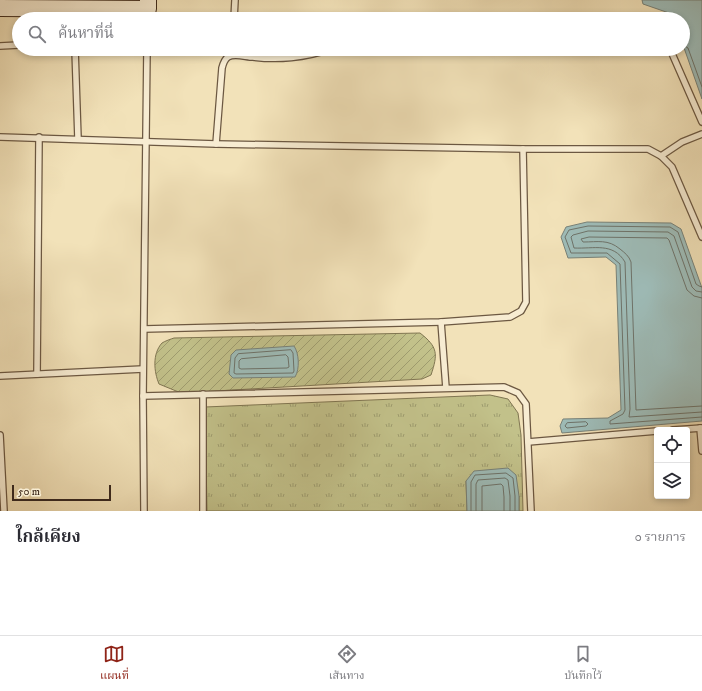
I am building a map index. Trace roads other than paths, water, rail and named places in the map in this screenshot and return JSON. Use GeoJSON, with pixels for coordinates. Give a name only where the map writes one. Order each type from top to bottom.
{"type":"FeatureCollection","features":[{"type":"Feature","properties":{"kind":"main road"},"geometry":{"type":"LineString","coordinates":[[0,8],[148,8]]}},
{"type":"Feature","properties":{"kind":"lane"},"geometry":{"type":"LineString","coordinates":[[234,12],[235,0]]}},
{"type":"Feature","properties":{"kind":"lane"},"geometry":{"type":"LineString","coordinates":[[0,46],[12,45]]}},
{"type":"Feature","properties":{"kind":"lane"},"geometry":{"type":"LineString","coordinates":[[75,56],[78,139]]}},
{"type":"Feature","properties":{"kind":"lane"},"geometry":{"type":"LineString","coordinates":[[144,511],[143,368],[147,56]]}},
{"type":"Feature","properties":{"kind":"lane"},"geometry":{"type":"LineString","coordinates":[[216,144],[222,68],[223,63],[228,56]]}},
{"type":"Feature","properties":{"kind":"lane"},"geometry":{"type":"LineString","coordinates":[[251,56],[260,58],[306,56]]}},
{"type":"Feature","properties":{"kind":"lane"},"geometry":{"type":"LineString","coordinates":[[673,56],[702,122]]}},
{"type":"Feature","properties":{"kind":"lane"},"geometry":{"type":"LineString","coordinates":[[661,156],[682,142],[702,134]]}},
{"type":"Feature","properties":{"kind":"lane"},"geometry":{"type":"LineString","coordinates":[[0,137],[216,144],[523,149],[648,149],[661,156],[672,168],[702,237]]}},
{"type":"Feature","properties":{"kind":"lane"},"geometry":{"type":"LineString","coordinates":[[37,374],[39,138]]}},
{"type":"Feature","properties":{"kind":"lane"},"geometry":{"type":"LineString","coordinates":[[144,329],[441,322],[510,317],[521,311],[526,302],[523,149]]}},
{"type":"Feature","properties":{"kind":"lane"},"geometry":{"type":"LineString","coordinates":[[441,322],[446,388]]}},
{"type":"Feature","properties":{"kind":"lane"},"geometry":{"type":"LineString","coordinates":[[0,376],[143,368]]}},
{"type":"Feature","properties":{"kind":"lane"},"geometry":{"type":"LineString","coordinates":[[143,396],[504,387],[518,393],[526,404],[531,511]]}},
{"type":"Feature","properties":{"kind":"lane"},"geometry":{"type":"LineString","coordinates":[[202,511],[203,394]]}},
{"type":"Feature","properties":{"kind":"lane"},"geometry":{"type":"LineString","coordinates":[[690,429],[701,428],[702,451]]}},
{"type":"Feature","properties":{"kind":"lane"},"geometry":{"type":"LineString","coordinates":[[528,442],[654,431]]}},
{"type":"Feature","properties":{"kind":"lane"},"geometry":{"type":"LineString","coordinates":[[0,434],[4,511]]}},
{"type":"Feature","properties":{"kind":"water"},"geometry":{"type":"Polygon","coordinates":[[[642,0],[702,0],[702,99],[687,56],[690,56],[690,12],[666,12],[643,4],[642,0]]]}},
{"type":"Feature","properties":{"kind":"water"},"geometry":{"type":"Polygon","coordinates":[[[587,222],[671,223],[681,229],[702,288],[702,421],[562,433],[560,426],[563,419],[608,418],[621,410],[616,265],[606,257],[568,258],[561,237],[566,227],[587,222]]]}},
{"type":"Feature","properties":{"kind":"water"},"geometry":{"type":"Polygon","coordinates":[[[294,346],[298,361],[298,370],[295,377],[233,378],[229,374],[231,355],[236,350],[294,346]]]}},
{"type":"Feature","properties":{"kind":"water"},"geometry":{"type":"Polygon","coordinates":[[[508,468],[516,475],[519,496],[519,511],[467,511],[466,481],[474,471],[508,468]]]}}]}
